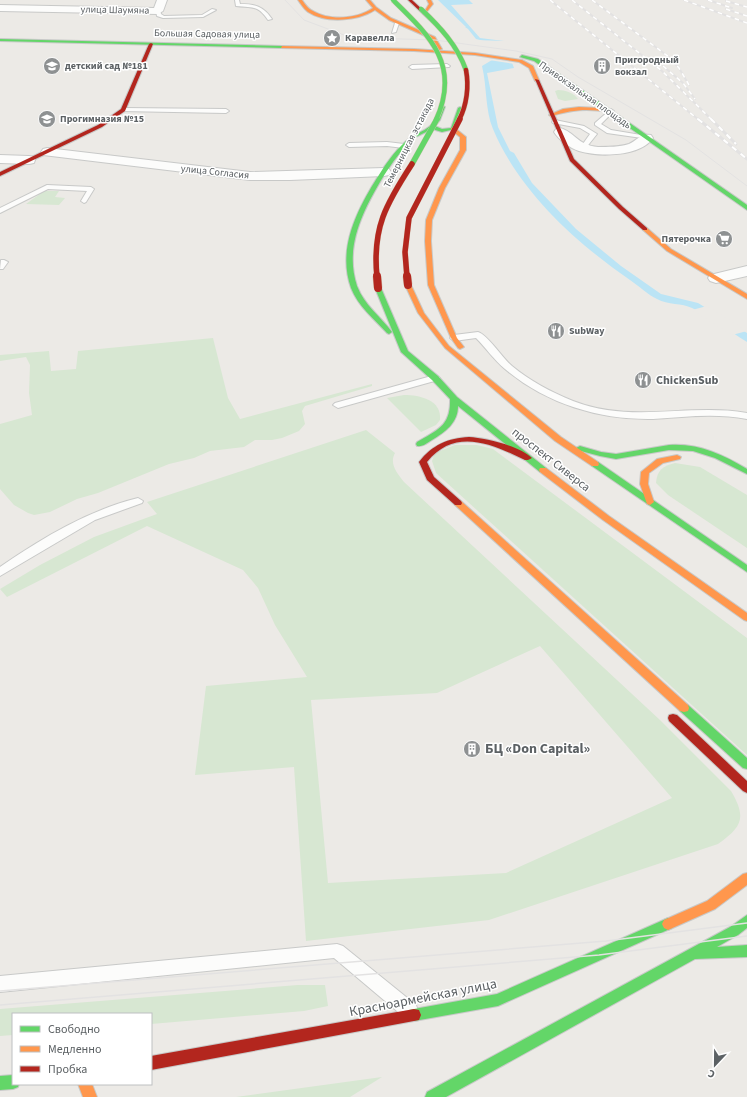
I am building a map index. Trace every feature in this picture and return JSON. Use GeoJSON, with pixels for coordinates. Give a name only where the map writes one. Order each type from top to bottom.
{"type":"FeatureCollection","features":[{"type":"Feature","properties":{"kind":"main road"},"geometry":{"type":"LineString","coordinates":[[300,0],[310,11],[329,16],[367,15],[373,12],[375,8]]}},
{"type":"Feature","properties":{"kind":"main road"},"geometry":{"type":"LineString","coordinates":[[368,0],[375,8],[397,23],[434,38],[447,66],[449,84],[447,98],[438,120],[432,128],[414,136],[404,146],[384,172],[359,214],[353,232],[352,272],[354,288],[405,352]]}},
{"type":"Feature","properties":{"kind":"main road","name":"Темерницкая эстакада"},"geometry":{"type":"LineString","coordinates":[[378,288],[376,251],[377,234],[383,216],[436,120],[444,98],[447,84],[446,71],[443,61],[431,39],[393,0]]}},
{"type":"Feature","properties":{"kind":"main road"},"geometry":{"type":"LineString","coordinates":[[411,0],[449,37],[464,70],[465,85],[463,99],[453,129]]}},
{"type":"Feature","properties":{"kind":"main road","name":"проспект Сиверса"},"geometry":{"type":"LineString","coordinates":[[411,0],[450,37],[460,53],[466,70],[468,84],[466,99],[458,122],[409,218],[405,236],[404,251],[408,285],[421,313],[447,347],[558,439],[747,569]]}},
{"type":"Feature","properties":{"kind":"main road"},"geometry":{"type":"LineString","coordinates":[[424,13],[431,4],[429,0]]}},
{"type":"Feature","properties":{"kind":"main road"},"geometry":{"type":"LineString","coordinates":[[408,27],[425,29],[438,26]]}},
{"type":"Feature","properties":{"kind":"main road"},"geometry":{"type":"LineString","coordinates":[[402,46],[418,39],[423,34]]}},
{"type":"Feature","properties":{"kind":"main road","name":"Большая Садовая улица"},"geometry":{"type":"LineString","coordinates":[[0,37],[402,46]]}},
{"type":"Feature","properties":{"kind":"main road","name":"Большая Садовая улица"},"geometry":{"type":"LineString","coordinates":[[0,40],[414,50]]}},
{"type":"Feature","properties":{"kind":"main road"},"geometry":{"type":"LineString","coordinates":[[0,174],[100,126],[123,110],[151,44]]}},
{"type":"Feature","properties":{"kind":"main road","name":"Привокзальная площадь"},"geometry":{"type":"LineString","coordinates":[[402,46],[474,51],[536,60],[611,111],[747,208]]}},
{"type":"Feature","properties":{"kind":"main road","name":"Привокзальная площадь"},"geometry":{"type":"LineString","coordinates":[[414,50],[440,49]]}},
{"type":"Feature","properties":{"kind":"main road","name":"Привокзальная площадь"},"geometry":{"type":"LineString","coordinates":[[518,58],[531,67],[572,160],[584,173],[669,250],[745,294]]}},
{"type":"Feature","properties":{"kind":"main road"},"geometry":{"type":"LineString","coordinates":[[547,101],[563,106],[571,106],[582,105],[590,98]]}},
{"type":"Feature","properties":{"kind":"main road"},"geometry":{"type":"LineString","coordinates":[[555,123],[561,110],[571,108],[597,108],[611,111]]}},
{"type":"Feature","properties":{"kind":"main road"},"geometry":{"type":"LineString","coordinates":[[432,128],[440,131],[453,129],[463,137],[463,150],[442,188],[429,220],[428,240],[431,285],[454,338],[483,377]]}},
{"type":"Feature","properties":{"kind":"main road","name":"проспект Сиверса"},"geometry":{"type":"LineString","coordinates":[[378,288],[405,352],[435,378],[454,399],[606,518],[747,618]]}},
{"type":"Feature","properties":{"kind":"main road"},"geometry":{"type":"LineString","coordinates":[[416,448],[421,442],[437,434],[448,424],[454,416],[456,408],[454,399]]}},
{"type":"Feature","properties":{"kind":"main road"},"geometry":{"type":"LineString","coordinates":[[558,439],[594,453],[611,456],[626,456],[656,449],[676,447],[696,449],[717,455],[747,472]]}},
{"type":"Feature","properties":{"kind":"main road"},"geometry":{"type":"LineString","coordinates":[[528,458],[498,445],[481,440],[461,440],[436,448],[427,454],[423,462],[430,478],[747,765]]}},
{"type":"Feature","properties":{"kind":"main road"},"geometry":{"type":"LineString","coordinates":[[650,502],[644,484],[645,472],[659,460],[665,458],[686,457]]}},
{"type":"Feature","properties":{"kind":"main road"},"geometry":{"type":"LineString","coordinates":[[705,461],[716,466]]}},
{"type":"Feature","properties":{"kind":"main road"},"geometry":{"type":"LineString","coordinates":[[668,714],[747,788]]}},
{"type":"Feature","properties":{"kind":"main road","name":"Красноармейская улица"},"geometry":{"type":"LineString","coordinates":[[152,1063],[498,1000],[712,905],[747,878]]}},
{"type":"Feature","properties":{"kind":"main road"},"geometry":{"type":"LineString","coordinates":[[432,1097],[734,931],[747,921]]}},
{"type":"Feature","properties":{"kind":"main road"},"geometry":{"type":"LineString","coordinates":[[691,954],[747,951]]}},
{"type":"Feature","properties":{"kind":"main road"},"geometry":{"type":"LineString","coordinates":[[0,1083],[12,1082]]}},
{"type":"Feature","properties":{"kind":"main road"},"geometry":{"type":"LineString","coordinates":[[85,1085],[90,1097]]}},
{"type":"Feature","properties":{"kind":"street"},"geometry":{"type":"LineString","coordinates":[[158,11],[162,0]]}},
{"type":"Feature","properties":{"kind":"street","name":"улица Шаумяна"},"geometry":{"type":"LineString","coordinates":[[0,8],[158,11]]}},
{"type":"Feature","properties":{"kind":"street","name":"Привокзальная площадь"},"geometry":{"type":"LineString","coordinates":[[555,123],[570,141],[584,148],[610,150],[626,148],[637,145],[647,138]]}},
{"type":"Feature","properties":{"kind":"street","name":"улица Согласия"},"geometry":{"type":"LineString","coordinates":[[47,152],[250,176],[384,172]]}},
{"type":"Feature","properties":{"kind":"street"},"geometry":{"type":"LineString","coordinates":[[0,159],[29,160]]}},
{"type":"Feature","properties":{"kind":"street"},"geometry":{"type":"LineString","coordinates":[[716,278],[747,271]]}},
{"type":"Feature","properties":{"kind":"lane"},"geometry":{"type":"LineString","coordinates":[[237,0],[238,5],[253,5],[263,8],[270,19]]}},
{"type":"Feature","properties":{"kind":"lane"},"geometry":{"type":"LineString","coordinates":[[158,11],[159,15],[163,17],[193,17],[203,16],[214,10]]}},
{"type":"Feature","properties":{"kind":"lane"},"geometry":{"type":"LineString","coordinates":[[394,32],[397,23]]}},
{"type":"Feature","properties":{"kind":"lane"},"geometry":{"type":"LineString","coordinates":[[412,67],[447,66]]}},
{"type":"Feature","properties":{"kind":"lane"},"geometry":{"type":"LineString","coordinates":[[123,110],[226,111]]}},
{"type":"Feature","properties":{"kind":"lane"},"geometry":{"type":"LineString","coordinates":[[611,111],[597,124],[609,132],[647,138]]}},
{"type":"Feature","properties":{"kind":"lane"},"geometry":{"type":"LineString","coordinates":[[555,123],[582,126],[594,134],[584,148]]}},
{"type":"Feature","properties":{"kind":"lane"},"geometry":{"type":"LineString","coordinates":[[349,145],[387,144],[404,146]]}},
{"type":"Feature","properties":{"kind":"lane"},"geometry":{"type":"LineString","coordinates":[[0,211],[47,187],[91,189],[84,200]]}},
{"type":"Feature","properties":{"kind":"lane"},"geometry":{"type":"LineString","coordinates":[[454,338],[478,334],[509,368],[539,388],[576,406],[608,413],[640,416],[725,412],[747,416]]}},
{"type":"Feature","properties":{"kind":"lane"},"geometry":{"type":"LineString","coordinates":[[338,405],[435,378]]}},
{"type":"Feature","properties":{"kind":"lane"},"geometry":{"type":"LineString","coordinates":[[0,572],[22,556],[91,518],[138,501]]}},
{"type":"Feature","properties":{"kind":"lane"},"geometry":{"type":"LineString","coordinates":[[0,984],[337,951],[416,1015]]}},
{"type":"Feature","properties":{"kind":"green space"},"geometry":{"type":"Polygon","coordinates":[[[558,90],[569,92],[578,99],[565,101],[558,99],[555,91],[558,90]]]}},
{"type":"Feature","properties":{"kind":"green space"},"geometry":{"type":"Polygon","coordinates":[[[44,191],[59,191],[55,197],[65,198],[59,205],[26,204],[44,191]]]}},
{"type":"Feature","properties":{"kind":"green space"},"geometry":{"type":"Polygon","coordinates":[[[213,338],[228,398],[240,419],[372,384],[372,386],[305,406],[302,411],[305,424],[299,431],[282,438],[272,440],[255,440],[244,447],[210,451],[194,458],[169,464],[98,493],[77,499],[50,512],[34,515],[28,513],[14,505],[0,489],[0,424],[32,415],[29,393],[30,365],[26,357],[0,361],[0,355],[49,351],[51,371],[76,369],[78,351],[213,338]]]}},
{"type":"Feature","properties":{"kind":"green space"},"geometry":{"type":"Polygon","coordinates":[[[404,395],[417,396],[434,403],[440,413],[440,420],[436,425],[421,432],[387,398],[404,395]]]}},
{"type":"Feature","properties":{"kind":"green space"},"geometry":{"type":"Polygon","coordinates":[[[366,430],[395,453],[393,457],[393,465],[396,472],[404,482],[660,720],[731,791],[739,808],[740,821],[737,827],[718,844],[489,920],[306,941],[294,767],[195,775],[206,686],[307,677],[275,625],[258,588],[243,570],[147,526],[7,597],[0,589],[40,565],[94,537],[157,514],[147,502],[366,430]],[[540,646],[437,693],[311,700],[328,883],[506,873],[672,798],[540,646]]]}},
{"type":"Feature","properties":{"kind":"green space"},"geometry":{"type":"Polygon","coordinates":[[[455,445],[477,445],[493,449],[747,638],[747,755],[436,473],[432,461],[435,453],[455,445]]]}},
{"type":"Feature","properties":{"kind":"green space"},"geometry":{"type":"Polygon","coordinates":[[[675,463],[700,467],[747,495],[747,548],[668,495],[656,483],[661,469],[675,463]]]}},
{"type":"Feature","properties":{"kind":"green space"},"geometry":{"type":"Polygon","coordinates":[[[298,985],[325,985],[328,1006],[304,1011],[152,1024],[152,1013],[12,1013],[12,1035],[0,1036],[0,1009],[298,985]]]}},
{"type":"Feature","properties":{"kind":"green space"},"geometry":{"type":"Polygon","coordinates":[[[382,1077],[350,1097],[236,1097],[382,1077]]]}},
{"type":"Feature","properties":{"kind":"water"},"geometry":{"type":"Polygon","coordinates":[[[438,0],[469,0],[473,4],[451,5],[480,38],[504,41],[514,68],[487,73],[498,127],[510,151],[514,153],[532,183],[576,229],[621,266],[661,294],[698,303],[747,333],[747,342],[692,308],[661,301],[650,295],[589,249],[551,214],[533,194],[504,152],[490,122],[482,66],[492,60],[484,41],[476,39],[468,29],[438,0]]]}},
{"type":"Feature","properties":{"kind":"pier"},"geometry":{"type":"Polygon","coordinates":[[[474,40],[506,41],[515,64],[489,60],[483,43],[474,40]]]}},
{"type":"Feature","properties":{"kind":"pier"},"geometry":{"type":"Polygon","coordinates":[[[707,306],[747,331],[732,335],[692,310],[707,306]]]}},
{"type":"Feature","properties":{"kind":"tram line"},"geometry":{"type":"LineString","coordinates":[[285,0],[304,20],[344,35],[368,38],[435,40],[516,51],[552,59],[578,77],[686,140],[747,186]]}},
{"type":"Feature","properties":{"kind":"tram line"},"geometry":{"type":"LineString","coordinates":[[0,991],[606,941],[747,923]]}},
{"type":"Feature","properties":{"kind":"tram line"},"geometry":{"type":"LineString","coordinates":[[0,1005],[599,955],[747,936]]}},
{"type":"Feature","properties":{"kind":"railway"},"geometry":{"type":"LineString","coordinates":[[550,0],[699,120]]}},
{"type":"Feature","properties":{"kind":"railway"},"geometry":{"type":"LineString","coordinates":[[572,0],[662,71],[712,120]]}},
{"type":"Feature","properties":{"kind":"railway"},"geometry":{"type":"LineString","coordinates":[[592,0],[669,57],[679,68],[689,85]]}},
{"type":"Feature","properties":{"kind":"railway"},"geometry":{"type":"LineString","coordinates":[[684,0],[747,23]]}},
{"type":"Feature","properties":{"kind":"railway"},"geometry":{"type":"LineString","coordinates":[[708,0],[732,8]]}},
{"type":"Feature","properties":{"kind":"railway"},"geometry":{"type":"LineString","coordinates":[[726,1],[747,7]]}},
{"type":"Feature","properties":{"kind":"railway"},"geometry":{"type":"LineString","coordinates":[[726,9],[747,16]]}},
{"type":"Feature","properties":{"kind":"railway"},"geometry":{"type":"LineString","coordinates":[[663,66],[683,83],[695,99]]}},
{"type":"Feature","properties":{"kind":"railway"},"geometry":{"type":"LineString","coordinates":[[698,119],[747,159]]}},
{"type":"Feature","properties":{"kind":"railway"},"geometry":{"type":"LineString","coordinates":[[712,120],[736,144]]}},
{"type":"Feature","properties":{"kind":"traffic: fast"},"geometry":{"type":"LineString","coordinates":[[393,0],[418,24],[431,40],[441,56],[445,72],[446,88],[443,103],[430,134],[412,164]]}},
{"type":"Feature","properties":{"kind":"traffic: fast"},"geometry":{"type":"LineString","coordinates":[[421,9],[448,36],[463,61],[466,70]]}},
{"type":"Feature","properties":{"kind":"traffic: fast"},"geometry":{"type":"LineString","coordinates":[[0,40],[282,47]]}},
{"type":"Feature","properties":{"kind":"traffic: fast"},"geometry":{"type":"LineString","coordinates":[[522,56],[536,60],[747,208]]}},
{"type":"Feature","properties":{"kind":"traffic: fast"},"geometry":{"type":"LineString","coordinates":[[443,107],[438,120],[432,127],[442,131],[453,129],[460,108]]}},
{"type":"Feature","properties":{"kind":"traffic: fast"},"geometry":{"type":"LineString","coordinates":[[389,332],[360,299],[354,286],[350,256],[352,242],[360,214],[374,188],[392,161],[413,137],[432,127]]}},
{"type":"Feature","properties":{"kind":"traffic: fast"},"geometry":{"type":"LineString","coordinates":[[378,288],[405,352],[435,378],[454,399],[543,470]]}},
{"type":"Feature","properties":{"kind":"traffic: fast"},"geometry":{"type":"LineString","coordinates":[[420,444],[446,427],[450,422],[453,416],[454,399]]}},
{"type":"Feature","properties":{"kind":"traffic: fast"},"geometry":{"type":"LineString","coordinates":[[580,448],[611,456],[630,455],[677,447],[693,448],[718,456],[747,472]]}},
{"type":"Feature","properties":{"kind":"traffic: fast"},"geometry":{"type":"LineString","coordinates":[[595,464],[747,569]]}},
{"type":"Feature","properties":{"kind":"traffic: fast"},"geometry":{"type":"LineString","coordinates":[[684,708],[747,765]]}},
{"type":"Feature","properties":{"kind":"traffic: fast"},"geometry":{"type":"LineString","coordinates":[[432,1097],[734,931],[747,921]]}},
{"type":"Feature","properties":{"kind":"traffic: fast"},"geometry":{"type":"LineString","coordinates":[[414,1015],[498,1000],[668,924]]}},
{"type":"Feature","properties":{"kind":"traffic: fast"},"geometry":{"type":"LineString","coordinates":[[698,954],[747,951]]}},
{"type":"Feature","properties":{"kind":"traffic: fast"},"geometry":{"type":"LineString","coordinates":[[0,1083],[12,1082]]}},
{"type":"Feature","properties":{"kind":"traffic: slow"},"geometry":{"type":"LineString","coordinates":[[300,0],[311,12],[334,18],[362,15],[375,8]]}},
{"type":"Feature","properties":{"kind":"traffic: slow"},"geometry":{"type":"LineString","coordinates":[[368,0],[375,8],[390,19],[434,38],[440,49]]}},
{"type":"Feature","properties":{"kind":"traffic: slow"},"geometry":{"type":"LineString","coordinates":[[424,13],[431,4],[429,0]]}},
{"type":"Feature","properties":{"kind":"traffic: slow"},"geometry":{"type":"LineString","coordinates":[[282,47],[414,50],[475,54],[520,61],[531,67],[537,80]]}},
{"type":"Feature","properties":{"kind":"traffic: slow"},"geometry":{"type":"LineString","coordinates":[[551,115],[565,110],[579,108],[608,111]]}},
{"type":"Feature","properties":{"kind":"traffic: slow"},"geometry":{"type":"LineString","coordinates":[[453,129],[463,137],[463,150],[442,188],[429,220],[428,241],[431,285],[454,338],[460,347]]}},
{"type":"Feature","properties":{"kind":"traffic: slow"},"geometry":{"type":"LineString","coordinates":[[645,229],[669,250],[747,297]]}},
{"type":"Feature","properties":{"kind":"traffic: slow"},"geometry":{"type":"LineString","coordinates":[[408,285],[421,313],[447,347],[558,439],[595,464]]}},
{"type":"Feature","properties":{"kind":"traffic: slow"},"geometry":{"type":"LineString","coordinates":[[650,502],[644,484],[645,472],[660,461],[677,457]]}},
{"type":"Feature","properties":{"kind":"traffic: slow"},"geometry":{"type":"LineString","coordinates":[[543,470],[606,518],[747,618]]}},
{"type":"Feature","properties":{"kind":"traffic: slow"},"geometry":{"type":"LineString","coordinates":[[458,503],[684,708]]}},
{"type":"Feature","properties":{"kind":"traffic: slow"},"geometry":{"type":"LineString","coordinates":[[668,924],[711,905],[747,878]]}},
{"type":"Feature","properties":{"kind":"traffic: slow"},"geometry":{"type":"LineString","coordinates":[[85,1085],[90,1097]]}},
{"type":"Feature","properties":{"kind":"traffic: jam"},"geometry":{"type":"LineString","coordinates":[[410,0],[438,26]]}},
{"type":"Feature","properties":{"kind":"traffic: jam"},"geometry":{"type":"LineString","coordinates":[[0,174],[100,126],[123,110],[151,44]]}},
{"type":"Feature","properties":{"kind":"traffic: jam"},"geometry":{"type":"LineString","coordinates":[[408,285],[405,252],[409,218],[461,117],[467,93],[468,81],[466,70]]}},
{"type":"Feature","properties":{"kind":"traffic: jam"},"geometry":{"type":"LineString","coordinates":[[537,80],[572,160],[621,208],[645,229]]}},
{"type":"Feature","properties":{"kind":"traffic: jam"},"geometry":{"type":"LineString","coordinates":[[378,288],[375,251],[378,229],[385,209],[412,164]]}},
{"type":"Feature","properties":{"kind":"traffic: jam"},"geometry":{"type":"LineString","coordinates":[[458,503],[430,478],[423,462],[436,449],[452,442],[469,439],[498,444],[528,458]]}},
{"type":"Feature","properties":{"kind":"traffic: jam"},"geometry":{"type":"LineString","coordinates":[[673,718],[747,788]]}},
{"type":"Feature","properties":{"kind":"traffic: jam"},"geometry":{"type":"LineString","coordinates":[[152,1063],[414,1015]]}},
{"type":"Feature","properties":{"kind":"place","name":"Каравелла"},"geometry":{"type":"Point","coordinates":[332,38]}},
{"type":"Feature","properties":{"kind":"place","name":"детский сад №181"},"geometry":{"type":"Point","coordinates":[52,66]}},
{"type":"Feature","properties":{"kind":"place","name":"Пригородный вокзал"},"geometry":{"type":"Point","coordinates":[602,66]}},
{"type":"Feature","properties":{"kind":"place","name":"Прогимназия №15"},"geometry":{"type":"Point","coordinates":[47,119]}},
{"type":"Feature","properties":{"kind":"place","name":"Пятерочка"},"geometry":{"type":"Point","coordinates":[724,239]}},
{"type":"Feature","properties":{"kind":"place","name":"SubWay"},"geometry":{"type":"Point","coordinates":[556,331]}},
{"type":"Feature","properties":{"kind":"place","name":"ChickenSub"},"geometry":{"type":"Point","coordinates":[643,380]}},
{"type":"Feature","properties":{"kind":"place","name":"БЦ «Don Capital»"},"geometry":{"type":"Point","coordinates":[472,749]}}]}
